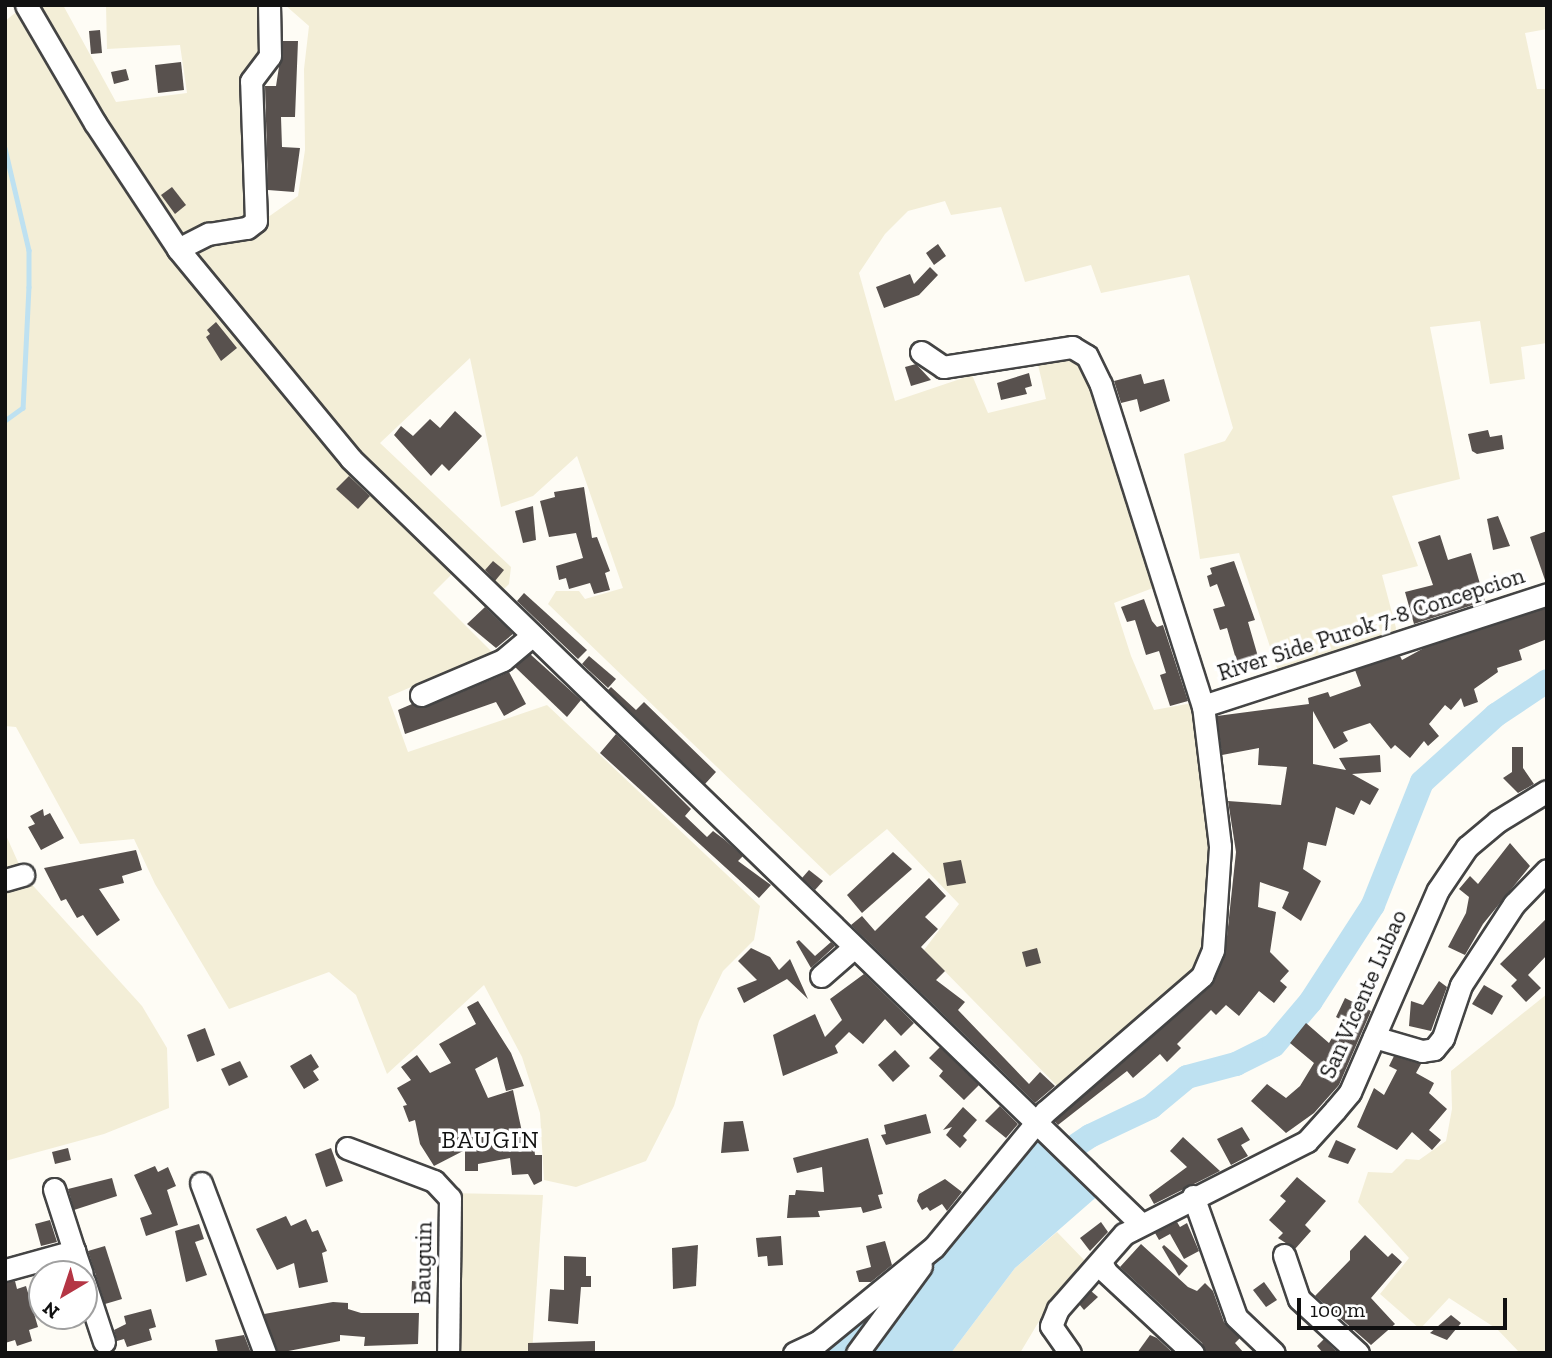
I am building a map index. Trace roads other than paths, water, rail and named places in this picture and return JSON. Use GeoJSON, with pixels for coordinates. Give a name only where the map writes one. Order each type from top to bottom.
{"type":"FeatureCollection","features":[{"type":"Feature","properties":{"kind":"street"},"geometry":{"type":"LineString","coordinates":[[26,5],[95,123],[178,249],[351,459],[852,949],[1140,1223]]}},
{"type":"Feature","properties":{"kind":"street"},"geometry":{"type":"LineString","coordinates":[[178,249],[208,234],[247,228],[256,221],[251,81],[270,55],[269,5]]}},
{"type":"Feature","properties":{"kind":"street"},"geometry":{"type":"LineString","coordinates":[[921,352],[943,367],[1072,347],[1087,356],[1106,398],[1203,706]]}},
{"type":"Feature","properties":{"kind":"street","name":"River Side Purok 7-8 Concepcion"},"geometry":{"type":"LineString","coordinates":[[934,1247],[1035,1123],[1089,1071],[1202,976],[1213,950],[1220,846],[1203,706],[1547,594]]}},
{"type":"Feature","properties":{"kind":"street"},"geometry":{"type":"LineString","coordinates":[[421,695],[503,660],[530,637]]}},
{"type":"Feature","properties":{"kind":"street","name":"San Vicente Lubao"},"geometry":{"type":"LineString","coordinates":[[1070,1353],[1051,1326],[1058,1309],[1140,1223],[1307,1141],[1350,1091],[1438,890],[1467,846],[1498,821],[1547,791]]}},
{"type":"Feature","properties":{"kind":"street"},"geometry":{"type":"LineString","coordinates":[[1374,1037],[1422,1051],[1434,1049],[1443,1038],[1461,985],[1514,904],[1547,870]]}},
{"type":"Feature","properties":{"kind":"street"},"geometry":{"type":"LineString","coordinates":[[821,976],[852,949]]}},
{"type":"Feature","properties":{"kind":"street","name":"Bauguin"},"geometry":{"type":"LineString","coordinates":[[347,1148],[434,1181],[450,1198],[448,1353]]}},
{"type":"Feature","properties":{"kind":"street"},"geometry":{"type":"LineString","coordinates":[[201,1183],[265,1353]]}},
{"type":"Feature","properties":{"kind":"street"},"geometry":{"type":"LineString","coordinates":[[54,1189],[77,1260]]}},
{"type":"Feature","properties":{"kind":"street"},"geometry":{"type":"LineString","coordinates":[[1193,1196],[1236,1317],[1274,1353]]}},
{"type":"Feature","properties":{"kind":"street"},"geometry":{"type":"LineString","coordinates":[[794,1353],[827,1335],[934,1247]]}},
{"type":"Feature","properties":{"kind":"street"},"geometry":{"type":"LineString","coordinates":[[857,1353],[934,1247]]}},
{"type":"Feature","properties":{"kind":"street"},"geometry":{"type":"LineString","coordinates":[[5,1270],[74,1251]]}},
{"type":"Feature","properties":{"kind":"street"},"geometry":{"type":"LineString","coordinates":[[1284,1255],[1299,1299],[1358,1353]]}},
{"type":"Feature","properties":{"kind":"street"},"geometry":{"type":"LineString","coordinates":[[1101,1262],[1106,1272],[1193,1353]]}},
{"type":"Feature","properties":{"kind":"street"},"geometry":{"type":"LineString","coordinates":[[98,1324],[104,1342]]}},
{"type":"Feature","properties":{"kind":"water"},"geometry":{"type":"Polygon","coordinates":[[[1033,1132],[1101,1193],[1015,1268],[951,1353],[816,1353],[1033,1132]]]}},
{"type":"Feature","properties":{"kind":"waterway"},"geometry":{"type":"LineString","coordinates":[[5,148],[29,250],[23,408],[5,421]]}},
{"type":"Feature","properties":{"kind":"waterway"},"geometry":{"type":"LineString","coordinates":[[1047,1165],[1090,1136],[1151,1107],[1187,1077],[1236,1064],[1274,1045],[1311,1001],[1373,905],[1422,782],[1496,715],[1547,681]]}},
{"type":"Feature","properties":{"kind":"district","name":"BAUGIN"},"geometry":{"type":"Point","coordinates":[491,1140]}}]}
